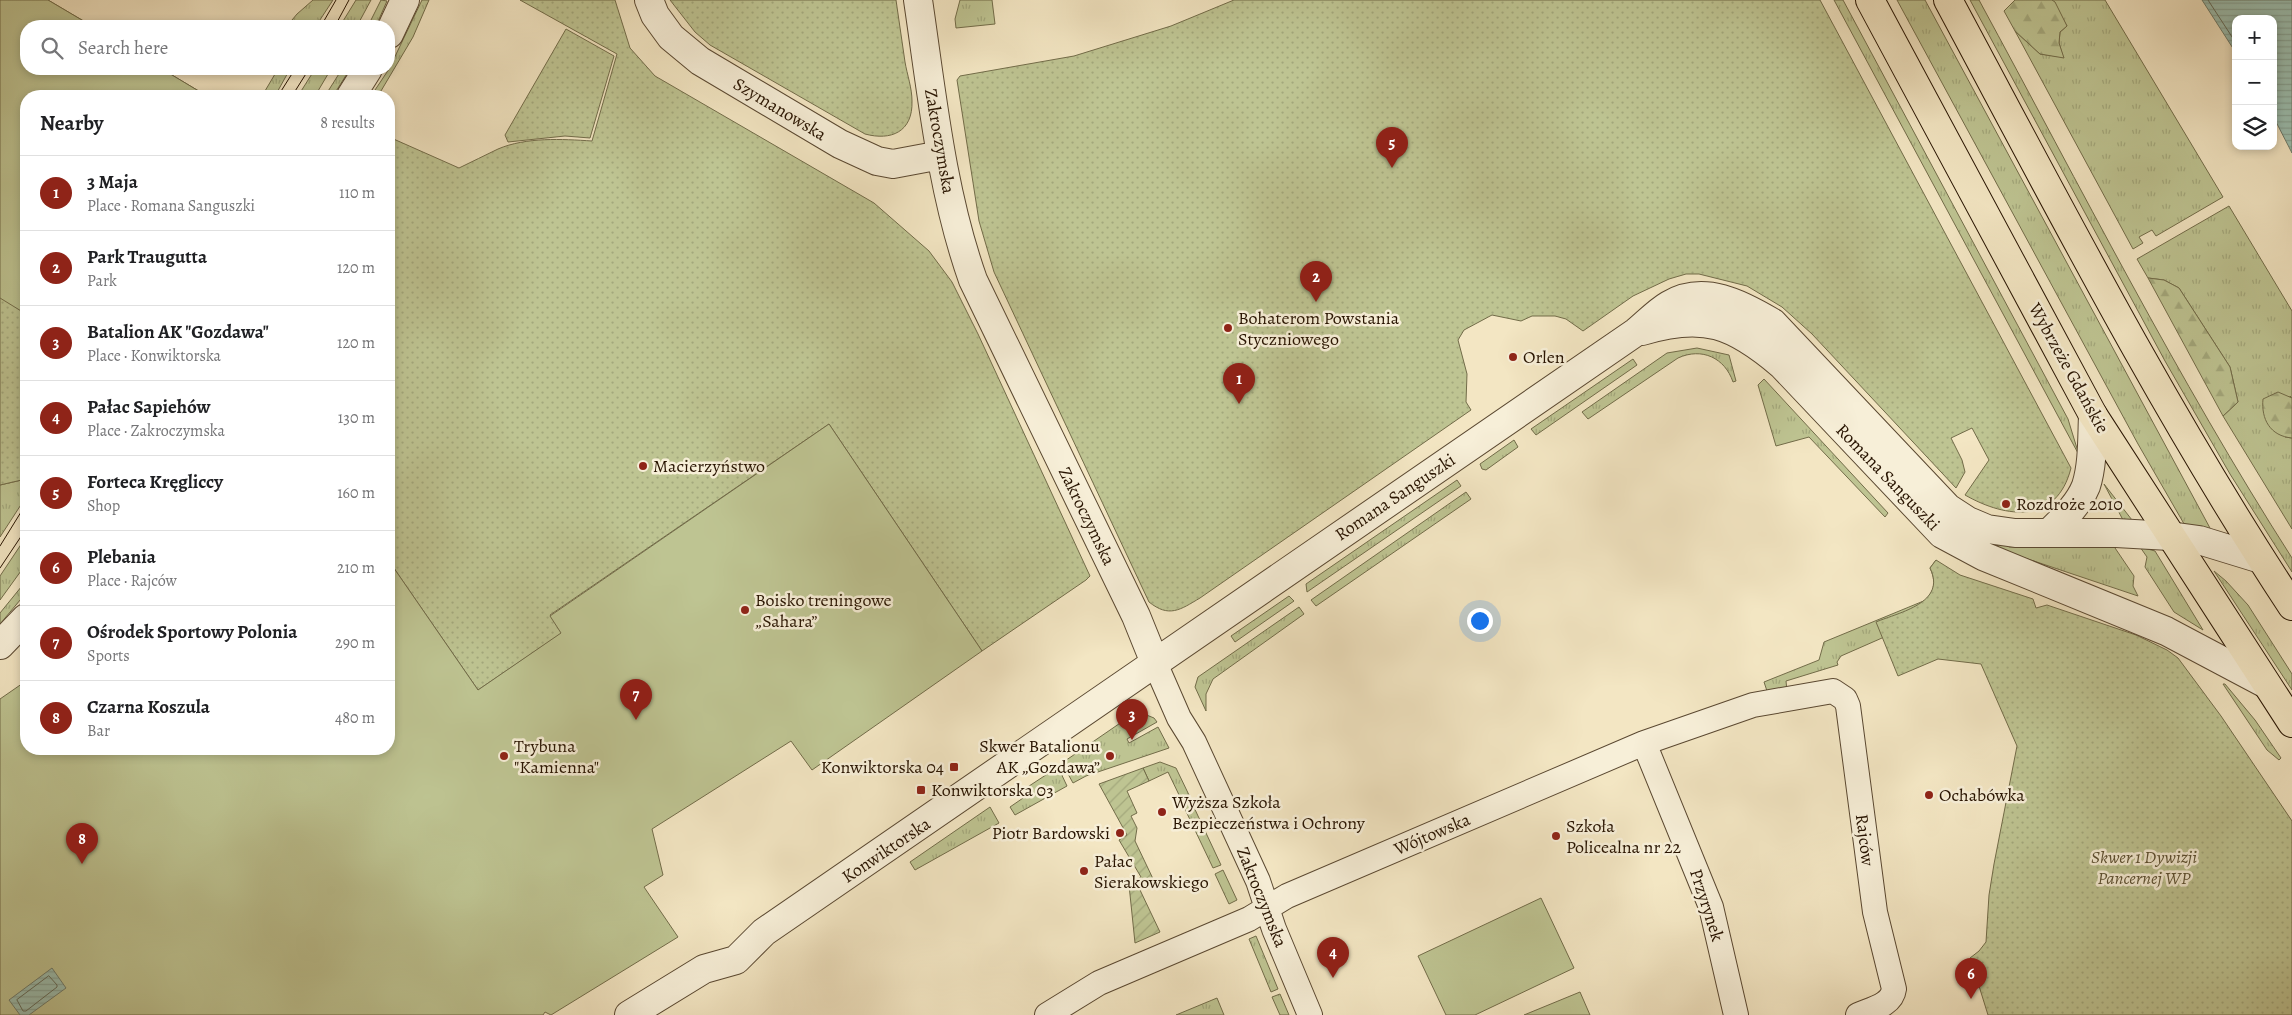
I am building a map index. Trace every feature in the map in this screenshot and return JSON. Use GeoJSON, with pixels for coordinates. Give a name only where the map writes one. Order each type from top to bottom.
{"type":"FeatureCollection","features":[{"type":"Feature","properties":{"kind":"main road","name":"Wybrzeże Gdańskie"},"geometry":{"type":"LineString","coordinates":[[1870,0],[2093,415],[2292,723]]}},
{"type":"Feature","properties":{"kind":"main road"},"geometry":{"type":"LineString","coordinates":[[1948,0],[2158,388],[2261,560],[2292,606]]}},
{"type":"Feature","properties":{"kind":"street"},"geometry":{"type":"LineString","coordinates":[[395,21],[405,0]]}},
{"type":"Feature","properties":{"kind":"street","name":"Szymanowska"},"geometry":{"type":"LineString","coordinates":[[649,0],[655,15],[672,37],[700,61],[840,144],[877,160],[893,164],[941,155]]}},
{"type":"Feature","properties":{"kind":"street","name":"Zakroczymska"},"geometry":{"type":"LineString","coordinates":[[918,0],[941,155],[958,238],[973,280],[1136,616],[1176,712],[1194,742],[1258,882],[1274,929],[1310,1015]]}},
{"type":"Feature","properties":{"kind":"street"},"geometry":{"type":"LineString","coordinates":[[355,90],[364,75]]}},
{"type":"Feature","properties":{"kind":"street","name":"Romana Sanguszki"},"geometry":{"type":"LineString","coordinates":[[1155,663],[1636,332],[1668,306],[1690,296],[1723,298],[1754,311],[1773,323],[1948,508],[1968,521],[1987,529],[2015,533],[2128,533],[2170,536],[2199,540],[2261,560]]}},
{"type":"Feature","properties":{"kind":"street","name":"Romana Sanguszki"},"geometry":{"type":"LineString","coordinates":[[1636,332],[1668,323],[1697,321],[1737,332],[1760,346],[1782,365],[1942,534],[1983,556],[2166,631],[2266,684]]}},
{"type":"Feature","properties":{"kind":"street"},"geometry":{"type":"LineString","coordinates":[[2050,532],[2069,513],[2086,485],[2092,443],[2093,415]]}},
{"type":"Feature","properties":{"kind":"street"},"geometry":{"type":"LineString","coordinates":[[0,645],[20,624]]}},
{"type":"Feature","properties":{"kind":"street","name":"Konwiktorska"},"geometry":{"type":"LineString","coordinates":[[629,1015],[704,969],[736,960],[764,932],[1155,663]]}},
{"type":"Feature","properties":{"kind":"street","name":"Wójtowska"},"geometry":{"type":"LineString","coordinates":[[1047,1015],[1099,983],[1249,920],[1287,896],[1644,743],[1753,706],[1839,695]]}},
{"type":"Feature","properties":{"kind":"street","name":"Rajców"},"geometry":{"type":"LineString","coordinates":[[1839,695],[1848,706],[1875,912],[1893,984],[1893,994],[1884,1004],[1858,1015]]}},
{"type":"Feature","properties":{"kind":"street","name":"Przyrynek"},"geometry":{"type":"LineString","coordinates":[[1644,743],[1711,907],[1736,1015]]}},
{"type":"Feature","properties":{"kind":"green space"},"geometry":{"type":"Polygon","coordinates":[[[0,0],[48,0],[82,20],[20,20],[20,75],[172,75],[197,90],[20,90],[20,480],[0,485],[0,0]]]}},
{"type":"Feature","properties":{"kind":"green space"},"geometry":{"type":"Polygon","coordinates":[[[0,0],[48,0],[82,20],[20,20],[20,75],[172,75],[197,90],[20,90],[20,310],[0,298],[0,0]]]}},
{"type":"Feature","properties":{"kind":"green space"},"geometry":{"type":"Polygon","coordinates":[[[313,0],[333,0],[320,20],[292,20],[313,0]]]}},
{"type":"Feature","properties":{"kind":"green space"},"geometry":{"type":"Polygon","coordinates":[[[356,0],[371,0],[360,20],[344,20],[356,0]]]}},
{"type":"Feature","properties":{"kind":"green space"},"geometry":{"type":"Polygon","coordinates":[[[381,0],[387,1],[379,20],[371,20],[381,0]]]}},
{"type":"Feature","properties":{"kind":"green space"},"geometry":{"type":"Polygon","coordinates":[[[422,0],[429,0],[413,37],[395,67],[395,56],[422,0]]]}},
{"type":"Feature","properties":{"kind":"green space"},"geometry":{"type":"Polygon","coordinates":[[[520,0],[615,0],[630,48],[655,76],[874,203],[929,251],[952,282],[978,334],[1090,576],[1086,580],[982,651],[829,424],[550,615],[562,633],[478,690],[395,570],[395,140],[459,168],[498,149],[520,142],[556,139],[592,141],[617,54],[520,0]]]}},
{"type":"Feature","properties":{"kind":"green space"},"geometry":{"type":"Polygon","coordinates":[[[670,0],[896,0],[912,96],[909,120],[899,132],[892,135],[875,136],[865,134],[710,45],[695,32],[670,0]]]}},
{"type":"Feature","properties":{"kind":"green space"},"geometry":{"type":"Polygon","coordinates":[[[960,0],[992,0],[995,24],[956,28],[955,19],[960,0]]]}},
{"type":"Feature","properties":{"kind":"green space"},"geometry":{"type":"Polygon","coordinates":[[[1234,0],[1820,0],[2071,468],[2064,486],[2054,499],[2042,507],[2028,512],[1997,509],[1965,495],[1989,460],[1972,428],[1951,438],[1962,460],[1965,472],[1956,488],[1812,334],[1782,307],[1747,286],[1699,274],[1686,274],[1669,279],[1633,296],[1583,331],[1566,319],[1555,316],[1532,316],[1521,321],[1492,315],[1464,330],[1458,340],[1467,374],[1466,402],[1471,410],[1200,598],[1180,609],[1169,611],[1156,607],[1149,602],[994,272],[979,221],[957,80],[960,76],[1074,56],[1171,26],[1234,0]]]}},
{"type":"Feature","properties":{"kind":"green space"},"geometry":{"type":"Polygon","coordinates":[[[1834,0],[1843,0],[2068,419],[2079,455],[1834,0]]]}},
{"type":"Feature","properties":{"kind":"green space"},"geometry":{"type":"Polygon","coordinates":[[[1897,0],[1925,0],[2217,541],[2187,529],[2138,444],[1897,0]]]}},
{"type":"Feature","properties":{"kind":"green space"},"geometry":{"type":"Polygon","coordinates":[[[1970,0],[1979,0],[2169,352],[2292,558],[2292,572],[2230,474],[2165,361],[1970,0]]]}},
{"type":"Feature","properties":{"kind":"green space"},"geometry":{"type":"Polygon","coordinates":[[[2015,0],[2052,0],[2055,2],[2067,26],[2060,32],[2059,43],[2064,58],[2040,54],[2015,31],[2004,11],[2015,0]]]}},
{"type":"Feature","properties":{"kind":"green space"},"geometry":{"type":"Polygon","coordinates":[[[2052,0],[2105,0],[2223,197],[2156,236],[2152,230],[2139,237],[2143,243],[2133,249],[2015,31],[2040,54],[2063,57],[2059,43],[2060,32],[2067,26],[2052,0]]]}},
{"type":"Feature","properties":{"kind":"green space"},"geometry":{"type":"Polygon","coordinates":[[[566,29],[614,56],[590,138],[565,136],[508,142],[505,135],[566,29]]]}},
{"type":"Feature","properties":{"kind":"green space"},"geometry":{"type":"Polygon","coordinates":[[[274,75],[287,75],[278,90],[266,90],[274,75]]]}},
{"type":"Feature","properties":{"kind":"green space"},"geometry":{"type":"Polygon","coordinates":[[[311,75],[327,75],[319,90],[302,90],[311,75]]]}},
{"type":"Feature","properties":{"kind":"green space"},"geometry":{"type":"Polygon","coordinates":[[[338,75],[346,75],[337,90],[329,90],[338,75]]]}},
{"type":"Feature","properties":{"kind":"green space"},"geometry":{"type":"Polygon","coordinates":[[[385,75],[390,75],[382,90],[375,90],[385,75]]]}},
{"type":"Feature","properties":{"kind":"green space"},"geometry":{"type":"Polygon","coordinates":[[[2229,206],[2292,311],[2292,398],[2290,396],[2285,437],[2292,438],[2292,529],[2223,416],[2238,402],[2230,367],[2179,288],[2164,280],[2148,278],[2137,259],[2229,206]]]}},
{"type":"Feature","properties":{"kind":"green space"},"geometry":{"type":"Polygon","coordinates":[[[2148,278],[2164,280],[2179,288],[2230,367],[2238,402],[2223,416],[2148,278]]]}},
{"type":"Feature","properties":{"kind":"green space"},"geometry":{"type":"Polygon","coordinates":[[[1758,328],[2009,547],[2113,545],[2134,576],[2133,586],[2138,596],[1979,544],[1774,347],[1758,328]]]}},
{"type":"Feature","properties":{"kind":"green space"},"geometry":{"type":"Polygon","coordinates":[[[1697,348],[1729,355],[1736,381],[1733,382],[1724,367],[1711,357],[1704,354],[1687,355],[1678,358],[1588,419],[1582,412],[1667,353],[1697,348]]]}},
{"type":"Feature","properties":{"kind":"green space"},"geometry":{"type":"Polygon","coordinates":[[[1633,359],[1637,365],[1536,435],[1531,429],[1633,359]]]}},
{"type":"Feature","properties":{"kind":"green space"},"geometry":{"type":"Polygon","coordinates":[[[1764,379],[1888,513],[1885,517],[1809,437],[1776,446],[1758,385],[1764,379]]]}},
{"type":"Feature","properties":{"kind":"green space"},"geometry":{"type":"Polygon","coordinates":[[[2278,392],[2292,398],[2292,438],[2278,434],[2265,420],[2263,399],[2278,392]]]}},
{"type":"Feature","properties":{"kind":"green space"},"geometry":{"type":"Polygon","coordinates":[[[829,424],[982,651],[812,770],[791,741],[652,829],[663,875],[644,887],[678,937],[551,1015],[545,1012],[543,1015],[0,1015],[0,699],[20,685],[20,755],[395,755],[395,570],[478,690],[561,633],[550,616],[829,424]]]}},
{"type":"Feature","properties":{"kind":"green space"},"geometry":{"type":"Polygon","coordinates":[[[1514,440],[1518,447],[1486,470],[1482,469],[1480,464],[1514,440]]]}},
{"type":"Feature","properties":{"kind":"green space"},"geometry":{"type":"Polygon","coordinates":[[[20,480],[20,506],[0,537],[0,485],[20,480]]]}},
{"type":"Feature","properties":{"kind":"green space"},"geometry":{"type":"Polygon","coordinates":[[[1457,480],[1461,486],[1307,592],[1306,584],[1457,480]]]}},
{"type":"Feature","properties":{"kind":"green space"},"geometry":{"type":"Polygon","coordinates":[[[2104,484],[2132,520],[2123,520],[2104,484]]]}},
{"type":"Feature","properties":{"kind":"green space"},"geometry":{"type":"Polygon","coordinates":[[[1466,492],[1471,499],[1316,606],[1311,600],[1466,492]]]}},
{"type":"Feature","properties":{"kind":"green space"},"geometry":{"type":"Polygon","coordinates":[[[20,546],[20,572],[0,600],[0,576],[20,546]]]}},
{"type":"Feature","properties":{"kind":"green space"},"geometry":{"type":"Polygon","coordinates":[[[2140,547],[2155,551],[2203,630],[2174,612],[2145,567],[2147,557],[2140,547]]]}},
{"type":"Feature","properties":{"kind":"green space"},"geometry":{"type":"Polygon","coordinates":[[[1936,560],[1960,583],[1882,638],[1841,656],[1837,662],[1838,665],[1786,681],[1787,691],[1768,694],[1764,682],[1819,660],[1824,642],[1926,600],[1933,589],[1934,581],[1930,568],[1936,560]]]}},
{"type":"Feature","properties":{"kind":"green space","name":"Skwer 1 Dywizji Pancernej WP"},"geometry":{"type":"Polygon","coordinates":[[[1936,560],[1960,575],[2033,599],[2036,608],[2047,605],[2136,635],[2167,650],[2178,658],[2221,716],[2292,821],[2292,1015],[1988,1015],[1979,986],[1981,984],[1970,958],[1986,942],[1989,895],[2017,746],[1981,664],[1938,659],[1898,676],[1876,622],[1908,610],[1927,598],[1932,590],[1934,580],[1930,568],[1936,560]]]}},
{"type":"Feature","properties":{"kind":"green space"},"geometry":{"type":"Polygon","coordinates":[[[2214,571],[2248,605],[2292,674],[2292,690],[2214,571]]]}},
{"type":"Feature","properties":{"kind":"green space"},"geometry":{"type":"Polygon","coordinates":[[[20,588],[20,600],[0,624],[0,613],[20,588]]]}},
{"type":"Feature","properties":{"kind":"green space"},"geometry":{"type":"Polygon","coordinates":[[[1289,596],[1294,601],[1235,642],[1231,636],[1289,596]]]}},
{"type":"Feature","properties":{"kind":"green space"},"geometry":{"type":"Polygon","coordinates":[[[1299,607],[1304,614],[1213,679],[1206,694],[1206,711],[1195,687],[1198,677],[1299,607]]]}},
{"type":"Feature","properties":{"kind":"green space"},"geometry":{"type":"Polygon","coordinates":[[[2223,684],[2255,720],[2281,758],[2279,760],[2267,750],[2223,684]]]}},
{"type":"Feature","properties":{"kind":"green space","name":"Skwer Batalionu AK „Gozdawa”"},"geometry":{"type":"Polygon","coordinates":[[[1144,714],[1154,718],[1157,722],[1127,739],[1129,743],[1158,727],[1169,748],[1086,776],[1073,783],[1062,763],[1129,717],[1144,714]]]}},
{"type":"Feature","properties":{"kind":"green space"},"geometry":{"type":"Polygon","coordinates":[[[1160,762],[1176,768],[1189,795],[1181,799],[1168,772],[1149,781],[1143,768],[1160,762]]]}},
{"type":"Feature","properties":{"kind":"green space"},"geometry":{"type":"Polygon","coordinates":[[[1058,767],[1067,786],[1015,815],[1010,807],[1026,796],[1023,790],[1058,767]]]}},
{"type":"Feature","properties":{"kind":"green space"},"geometry":{"type":"Polygon","coordinates":[[[1143,768],[1149,781],[1127,791],[1137,813],[1131,816],[1137,828],[1135,841],[1155,883],[1140,890],[1160,932],[1135,943],[1129,885],[1141,877],[1119,840],[1127,835],[1099,784],[1143,768]]]}},
{"type":"Feature","properties":{"kind":"green space"},"geometry":{"type":"Polygon","coordinates":[[[1191,801],[1221,865],[1213,868],[1183,805],[1191,801]]]}},
{"type":"Feature","properties":{"kind":"green space"},"geometry":{"type":"Polygon","coordinates":[[[990,807],[999,823],[915,870],[910,862],[990,807]]]}},
{"type":"Feature","properties":{"kind":"green space"},"geometry":{"type":"Polygon","coordinates":[[[1223,870],[1237,900],[1229,904],[1215,874],[1223,870]]]}},
{"type":"Feature","properties":{"kind":"green space"},"geometry":{"type":"Polygon","coordinates":[[[1541,898],[1574,968],[1475,1015],[1446,1015],[1418,956],[1541,898]]]}},
{"type":"Feature","properties":{"kind":"green space"},"geometry":{"type":"Polygon","coordinates":[[[1256,936],[1278,989],[1271,992],[1249,939],[1256,936]]]}},
{"type":"Feature","properties":{"kind":"green space"},"geometry":{"type":"Polygon","coordinates":[[[1580,992],[1590,1015],[1524,1015],[1580,992]]]}},
{"type":"Feature","properties":{"kind":"green space"},"geometry":{"type":"Polygon","coordinates":[[[1280,994],[1289,1015],[1280,1015],[1272,997],[1280,994]]]}},
{"type":"Feature","properties":{"kind":"green space"},"geometry":{"type":"Polygon","coordinates":[[[1217,998],[1224,1015],[1176,1015],[1217,998]]]}},
{"type":"Feature","properties":{"kind":"water"},"geometry":{"type":"Polygon","coordinates":[[[2202,0],[2292,0],[2292,153],[2277,124],[2277,15],[2232,15],[2232,47],[2202,0]]]}},
{"type":"Feature","properties":{"kind":"water"},"geometry":{"type":"Polygon","coordinates":[[[52,968],[66,988],[29,1015],[20,1015],[9,1000],[52,968]]]}},
{"type":"Feature","properties":{"kind":"tram line"},"geometry":{"type":"LineString","coordinates":[[324,20],[336,0]]}},
{"type":"Feature","properties":{"kind":"tram line"},"geometry":{"type":"LineString","coordinates":[[338,20],[349,0]]}},
{"type":"Feature","properties":{"kind":"tram line"},"geometry":{"type":"LineString","coordinates":[[282,90],[291,75]]}},
{"type":"Feature","properties":{"kind":"tram line"},"geometry":{"type":"LineString","coordinates":[[296,90],[305,75]]}},
{"type":"Feature","properties":{"kind":"tram line"},"geometry":{"type":"LineString","coordinates":[[0,546],[20,514]]}},
{"type":"Feature","properties":{"kind":"tram line"},"geometry":{"type":"LineString","coordinates":[[0,568],[20,538]]}},
{"type":"Feature","properties":{"kind":"place","name":"Forteca Kręgliccy"},"geometry":{"type":"Point","coordinates":[1392,168]}},
{"type":"Feature","properties":{"kind":"place","name":"Park Traugutta"},"geometry":{"type":"Point","coordinates":[1316,302]}},
{"type":"Feature","properties":{"kind":"place","name":"Bohaterom Powstania Styczniowego"},"geometry":{"type":"Point","coordinates":[1228,328]}},
{"type":"Feature","properties":{"kind":"place","name":"Orlen"},"geometry":{"type":"Point","coordinates":[1513,357]}},
{"type":"Feature","properties":{"kind":"place","name":"3 Maja"},"geometry":{"type":"Point","coordinates":[1239,404]}},
{"type":"Feature","properties":{"kind":"place","name":"Macierzyństwo"},"geometry":{"type":"Point","coordinates":[643,466]}},
{"type":"Feature","properties":{"kind":"place","name":"Rozdroże 2010"},"geometry":{"type":"Point","coordinates":[2006,504]}},
{"type":"Feature","properties":{"kind":"place","name":"Boisko treningowe „Sahara”"},"geometry":{"type":"Point","coordinates":[745,610]}},
{"type":"Feature","properties":{"kind":"place","name":"Ośrodek Sportowy Polonia"},"geometry":{"type":"Point","coordinates":[636,720]}},
{"type":"Feature","properties":{"kind":"place","name":"Batalion AK \"Gozdawa\""},"geometry":{"type":"Point","coordinates":[1132,740]}},
{"type":"Feature","properties":{"kind":"place","name":"Trybuna \"Kamienna\""},"geometry":{"type":"Point","coordinates":[504,756]}},
{"type":"Feature","properties":{"kind":"place","name":"Skwer Batalionu AK „Gozdawa”"},"geometry":{"type":"Point","coordinates":[1110,756]}},
{"type":"Feature","properties":{"kind":"place","name":"Konwiktorska 04"},"geometry":{"type":"Point","coordinates":[954,767]}},
{"type":"Feature","properties":{"kind":"place","name":"Konwiktorska 03"},"geometry":{"type":"Point","coordinates":[921,790]}},
{"type":"Feature","properties":{"kind":"place","name":"Ochabówka"},"geometry":{"type":"Point","coordinates":[1929,795]}},
{"type":"Feature","properties":{"kind":"place","name":"Wyższa Szkoła Bezpieczeństwa i Ochrony"},"geometry":{"type":"Point","coordinates":[1162,812]}},
{"type":"Feature","properties":{"kind":"place","name":"Piotr Bardowski"},"geometry":{"type":"Point","coordinates":[1120,833]}},
{"type":"Feature","properties":{"kind":"place","name":"Szkoła Policealna nr 22"},"geometry":{"type":"Point","coordinates":[1556,836]}},
{"type":"Feature","properties":{"kind":"place","name":"Czarna Koszula"},"geometry":{"type":"Point","coordinates":[82,864]}},
{"type":"Feature","properties":{"kind":"place","name":"Pałac Sierakowskiego"},"geometry":{"type":"Point","coordinates":[1084,871]}},
{"type":"Feature","properties":{"kind":"place","name":"Pałac Sapiehów"},"geometry":{"type":"Point","coordinates":[1333,978]}},
{"type":"Feature","properties":{"kind":"place","name":"Plebania"},"geometry":{"type":"Point","coordinates":[1971,999]}}]}
